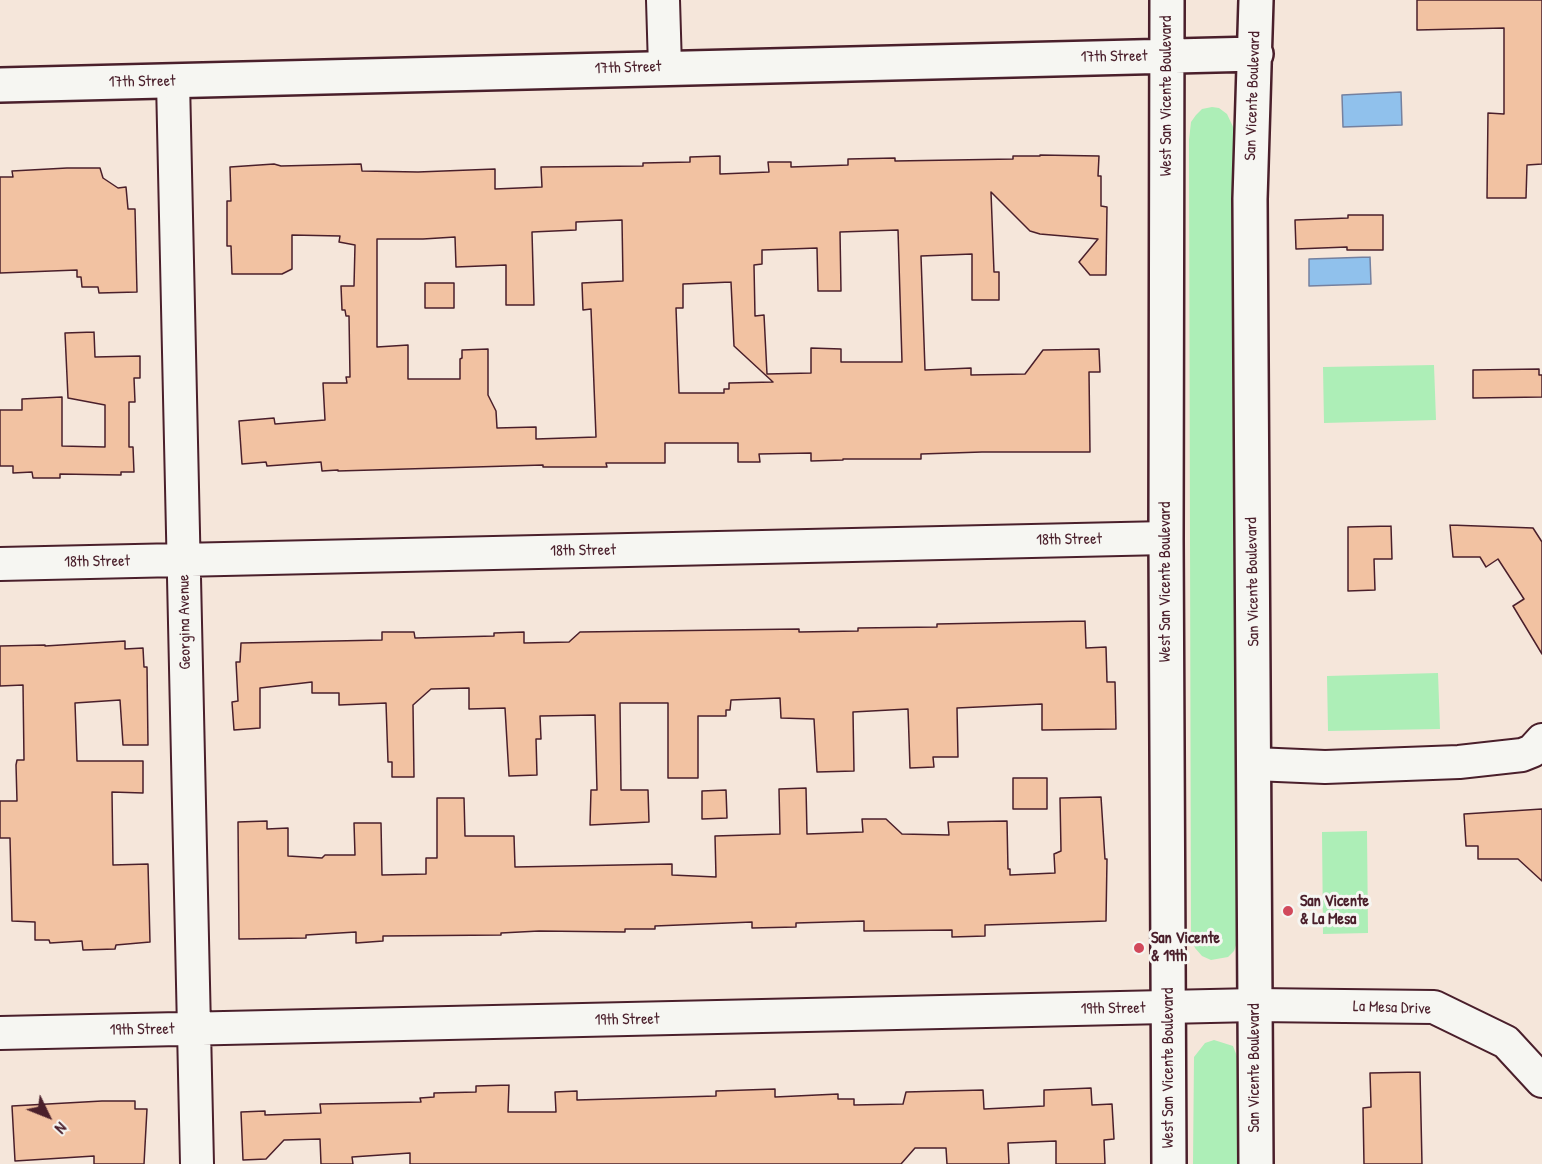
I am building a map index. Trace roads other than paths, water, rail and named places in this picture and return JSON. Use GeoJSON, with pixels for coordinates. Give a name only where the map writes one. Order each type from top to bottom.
{"type":"FeatureCollection","features":[{"type":"Feature","properties":{"kind":"main road","name":"West San Vicente Boulevard"},"geometry":{"type":"LineString","coordinates":[[1167,0],[1166,538],[1169,1164]]}},
{"type":"Feature","properties":{"kind":"main road","name":"San Vicente Boulevard"},"geometry":{"type":"LineString","coordinates":[[1256,0],[1251,199],[1256,1164]]}},
{"type":"Feature","properties":{"kind":"main road","name":"17th Street"},"geometry":{"type":"LineString","coordinates":[[0,85],[1256,54]]}},
{"type":"Feature","properties":{"kind":"street"},"geometry":{"type":"LineString","coordinates":[[663,0],[665,67]]}},
{"type":"Feature","properties":{"kind":"street","name":"Georgina Avenue"},"geometry":{"type":"LineString","coordinates":[[173,81],[197,1164]]}},
{"type":"Feature","properties":{"kind":"street","name":"18th Street"},"geometry":{"type":"LineString","coordinates":[[0,564],[1166,538]]}},
{"type":"Feature","properties":{"kind":"street"},"geometry":{"type":"LineString","coordinates":[[1254,764],[1325,767],[1459,762],[1522,755],[1532,751],[1542,740]]}},
{"type":"Feature","properties":{"kind":"street","name":"19th Street"},"geometry":{"type":"LineString","coordinates":[[0,1034],[1255,1005]]}},
{"type":"Feature","properties":{"kind":"street","name":"La Mesa Drive"},"geometry":{"type":"LineString","coordinates":[[1255,1005],[1434,1007],[1506,1042],[1542,1081]]}},
{"type":"Feature","properties":{"kind":"water"},"geometry":{"type":"Polygon","coordinates":[[[1401,92],[1402,125],[1343,127],[1342,95],[1401,92]]]}},
{"type":"Feature","properties":{"kind":"water"},"geometry":{"type":"Polygon","coordinates":[[[1370,257],[1371,284],[1309,286],[1309,259],[1370,257]]]}},
{"type":"Feature","properties":{"kind":"place","name":"San Vicente & La Mesa"},"geometry":{"type":"Point","coordinates":[1288,911]}},
{"type":"Feature","properties":{"kind":"place","name":"San Vicente & 19th"},"geometry":{"type":"Point","coordinates":[1139,948]}}]}
